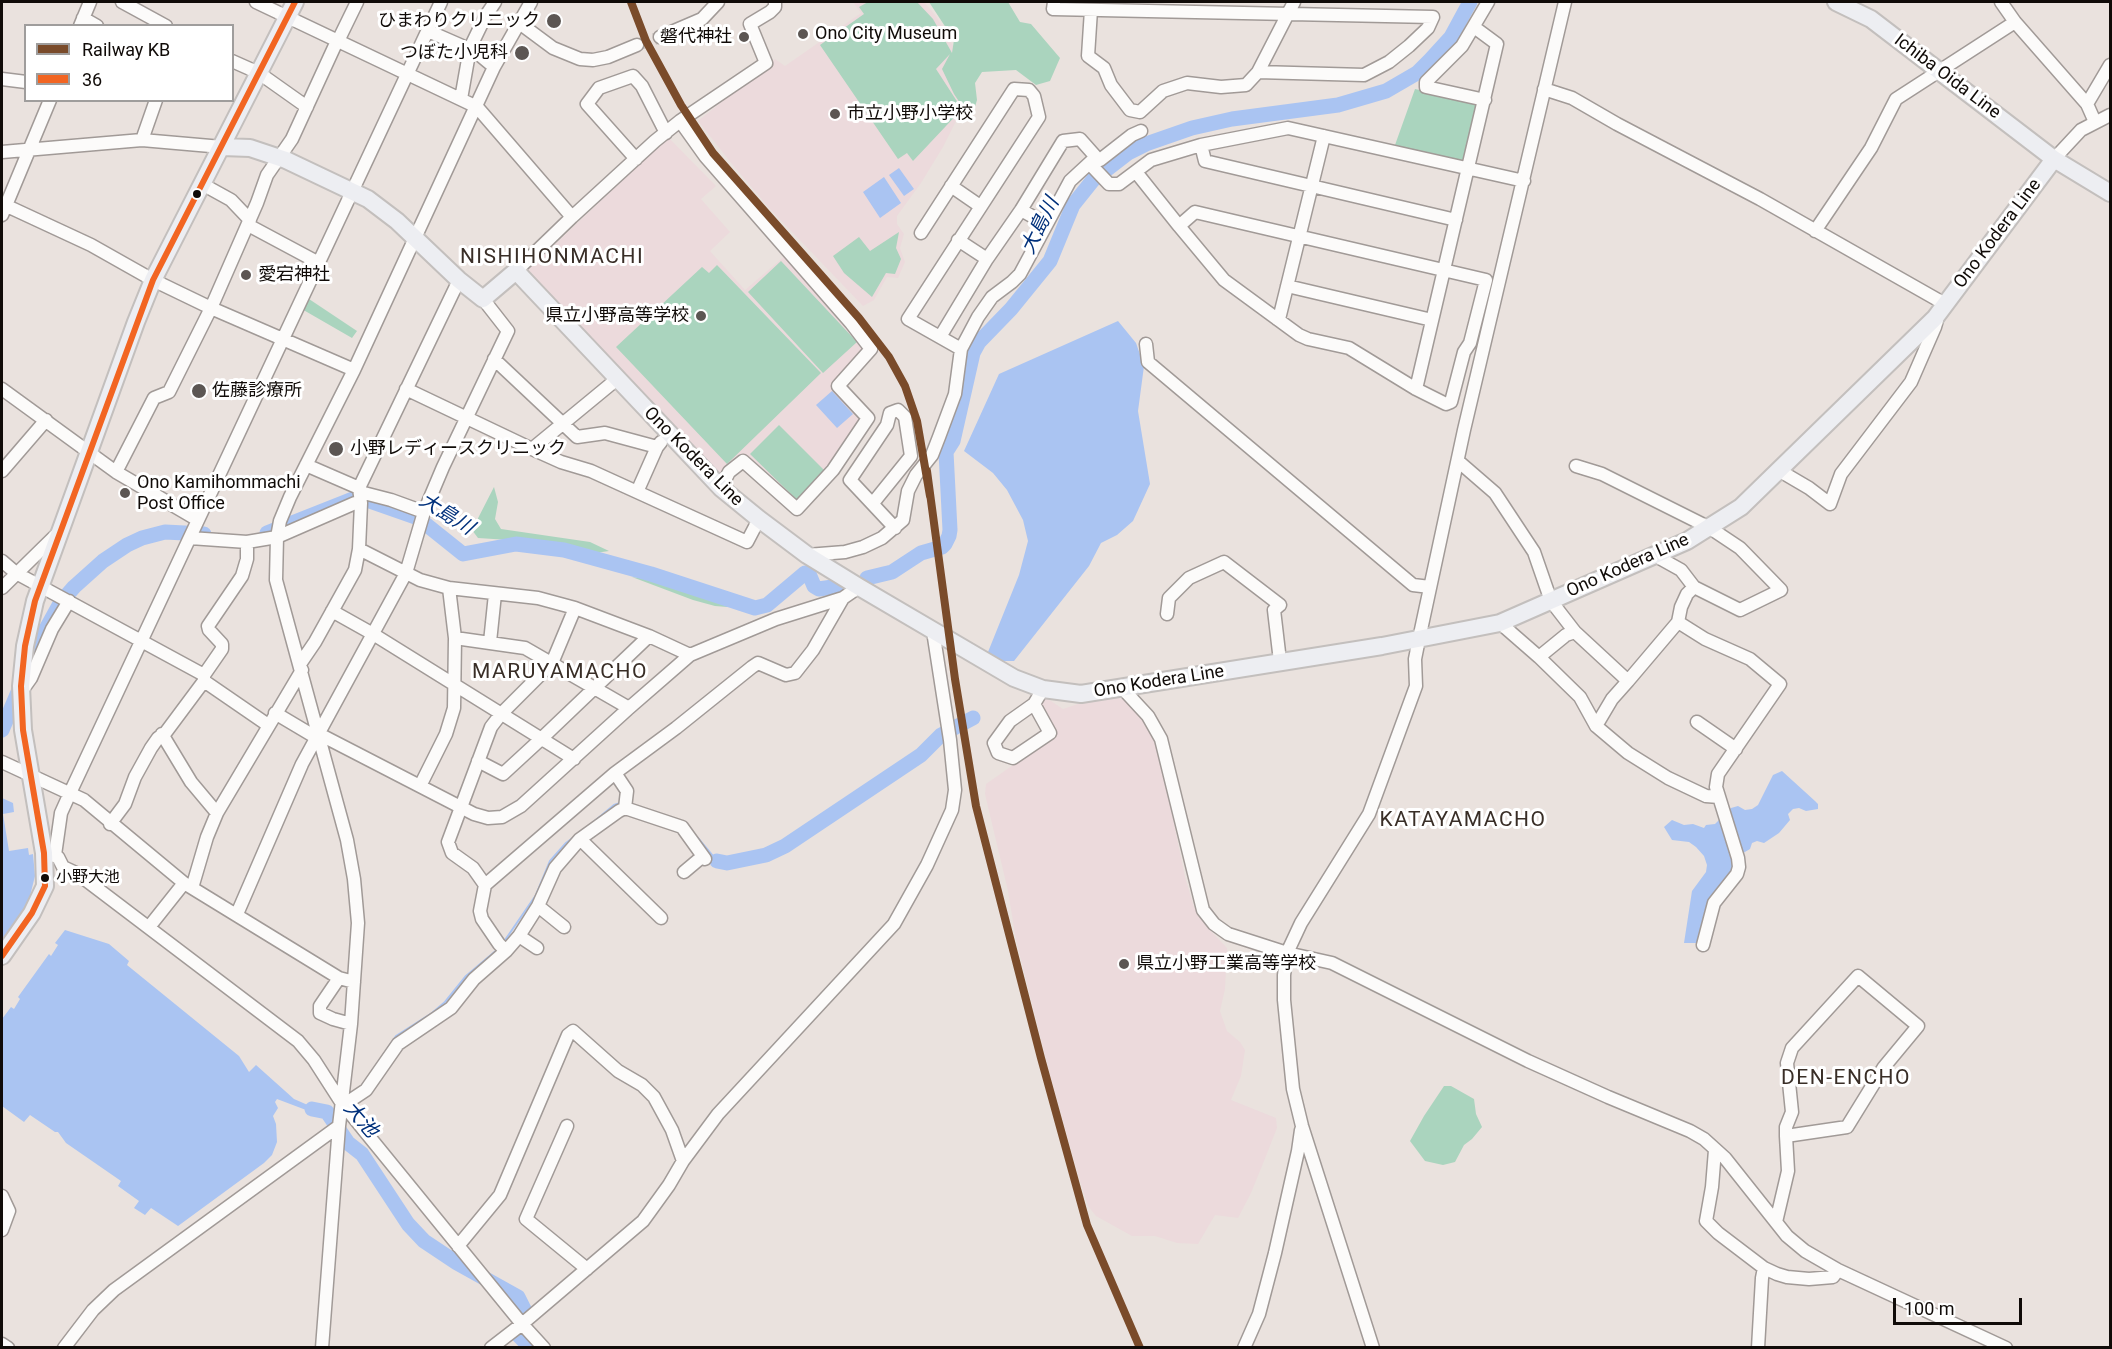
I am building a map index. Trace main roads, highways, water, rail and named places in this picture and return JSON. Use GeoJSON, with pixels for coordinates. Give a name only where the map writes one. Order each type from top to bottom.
{"type":"FeatureCollection","features":[{"type":"Feature","properties":{"kind":"main road","name":"Ichiba Oida Line"},"geometry":{"type":"LineString","coordinates":[[1840,2],[1871,19],[2054,159]]}},
{"type":"Feature","properties":{"kind":"main road"},"geometry":{"type":"LineString","coordinates":[[2,956],[32,913],[45,886],[49,854],[30,774],[23,730],[21,692],[25,646],[31,614],[153,280],[291,9]]}},
{"type":"Feature","properties":{"kind":"main road","name":"Ono Kodera Line"},"geometry":{"type":"LineString","coordinates":[[222,147],[250,148],[278,158],[375,205],[397,221],[459,280],[483,299],[487,298],[516,271],[721,488],[807,555],[1014,678],[1043,689],[1081,694],[1124,689],[1500,623],[1710,528],[1741,507],[1780,471],[1940,311],[2054,159]]}},
{"type":"Feature","properties":{"kind":"main road"},"geometry":{"type":"LineString","coordinates":[[2054,159],[2110,193]]}},
{"type":"Feature","properties":{"kind":"water"},"geometry":{"type":"Polygon","coordinates":[[[899,168],[914,189],[904,196],[889,175],[899,168]]]}},
{"type":"Feature","properties":{"kind":"water"},"geometry":{"type":"Polygon","coordinates":[[[884,177],[901,203],[880,218],[863,192],[884,177]]]}},
{"type":"Feature","properties":{"kind":"water"},"geometry":{"type":"Polygon","coordinates":[[[1118,321],[1136,343],[1144,366],[1138,411],[1150,484],[1133,521],[1117,535],[1101,543],[1089,566],[1014,661],[1003,661],[988,652],[1019,575],[1028,541],[1023,520],[1007,490],[993,473],[964,451],[999,374],[1118,321]]]}},
{"type":"Feature","properties":{"kind":"water"},"geometry":{"type":"Polygon","coordinates":[[[832,391],[853,414],[837,428],[816,405],[832,391]]]}},
{"type":"Feature","properties":{"kind":"water"},"geometry":{"type":"Polygon","coordinates":[[[1782,771],[1818,804],[1818,809],[1806,811],[1799,808],[1793,809],[1788,814],[1790,820],[1779,833],[1764,843],[1757,841],[1752,843],[1750,849],[1733,859],[1732,865],[1736,870],[1700,943],[1684,943],[1692,891],[1706,872],[1707,865],[1704,856],[1696,847],[1689,842],[1672,840],[1664,827],[1672,820],[1684,825],[1693,824],[1704,828],[1706,825],[1715,824],[1731,808],[1738,806],[1745,810],[1752,809],[1758,805],[1773,775],[1782,771]]]}},
{"type":"Feature","properties":{"kind":"water"},"geometry":{"type":"Polygon","coordinates":[[[2,798],[13,803],[14,812],[3,814],[9,851],[28,848],[29,855],[33,854],[35,876],[28,904],[2,943],[2,798]]]}},
{"type":"Feature","properties":{"kind":"water"},"geometry":{"type":"Polygon","coordinates":[[[65,930],[109,944],[129,961],[127,965],[239,1056],[249,1072],[256,1065],[294,1099],[310,1106],[330,1109],[332,1114],[314,1113],[277,1099],[275,1102],[278,1108],[273,1116],[277,1142],[272,1155],[264,1163],[178,1226],[151,1208],[145,1215],[134,1208],[139,1201],[118,1186],[121,1181],[66,1143],[58,1132],[30,1115],[24,1122],[2,1106],[2,1019],[11,1007],[14,1009],[20,999],[18,997],[49,954],[51,956],[58,945],[55,943],[65,930]]]}},
{"type":"Feature","properties":{"kind":"waterway","name":"大島川"},"geometry":{"type":"LineString","coordinates":[[867,578],[892,572],[921,553],[945,544],[950,530],[946,452],[953,441],[973,353],[979,342],[1011,309],[1050,261],[1073,205],[1093,180],[1128,153],[1146,144],[1192,128],[1232,119],[1338,105],[1386,91],[1417,73],[1430,60],[1451,37],[1470,2]]}},
{"type":"Feature","properties":{"kind":"waterway","name":"大島川"},"geometry":{"type":"LineString","coordinates":[[267,533],[358,497],[418,518],[463,554],[516,544],[564,550],[651,574],[755,608],[767,605],[805,573],[809,574],[814,586],[819,589],[846,585]]}},
{"type":"Feature","properties":{"kind":"waterway","name":"大島川"},"geometry":{"type":"LineString","coordinates":[[2,730],[40,640],[61,602],[74,587],[103,561],[142,538],[165,532],[204,534]]}},
{"type":"Feature","properties":{"kind":"waterway"},"geometry":{"type":"LineString","coordinates":[[717,861],[727,863],[766,855],[785,846],[921,755],[941,735],[973,718]]}},
{"type":"Feature","properties":{"kind":"waterway"},"geometry":{"type":"LineString","coordinates":[[591,824],[614,805],[620,803]]}},
{"type":"Feature","properties":{"kind":"waterway"},"geometry":{"type":"LineString","coordinates":[[503,943],[536,895],[550,861],[574,837]]}},
{"type":"Feature","properties":{"kind":"waterway"},"geometry":{"type":"LineString","coordinates":[[697,837],[717,861]]}},
{"type":"Feature","properties":{"kind":"waterway"},"geometry":{"type":"LineString","coordinates":[[370,1074],[396,1036],[445,1002],[466,976],[498,949]]}},
{"type":"Feature","properties":{"kind":"waterway","name":"大池"},"geometry":{"type":"LineString","coordinates":[[312,1109],[327,1112],[348,1143],[362,1154],[408,1224],[424,1241],[457,1263],[518,1297],[524,1309],[518,1335],[531,1348]]}},
{"type":"Feature","properties":{"kind":"tunnel"},"geometry":{"type":"LineString","coordinates":[[637,45],[660,37]]}},
{"type":"Feature","properties":{"kind":"rail line","name":"KB"},"geometry":{"type":"LineString","coordinates":[[631,2],[646,41],[681,105],[713,153],[859,318],[889,357],[905,386],[917,421],[930,496]]}},
{"type":"Feature","properties":{"kind":"rail line","name":"KB"},"geometry":{"type":"LineString","coordinates":[[927,471],[955,679],[976,806],[1087,1225],[1140,1348]]}},
{"type":"Feature","properties":{"kind":"place","name":"ひまわりクリニック"},"geometry":{"type":"Point","coordinates":[554,21]}},
{"type":"Feature","properties":{"kind":"place","name":"Ono City Museum"},"geometry":{"type":"Point","coordinates":[803,34]}},
{"type":"Feature","properties":{"kind":"place","name":"磐代神社"},"geometry":{"type":"Point","coordinates":[744,37]}},
{"type":"Feature","properties":{"kind":"place","name":"つぼた小児科"},"geometry":{"type":"Point","coordinates":[522,53]}},
{"type":"Feature","properties":{"kind":"place","name":"市立小野小学校"},"geometry":{"type":"Point","coordinates":[835,114]}},
{"type":"Feature","properties":{"kind":"place","name":"愛宕神社"},"geometry":{"type":"Point","coordinates":[246,275]}},
{"type":"Feature","properties":{"kind":"place","name":"県立小野高等学校"},"geometry":{"type":"Point","coordinates":[701,316]}},
{"type":"Feature","properties":{"kind":"place","name":"佐藤診療所"},"geometry":{"type":"Point","coordinates":[199,391]}},
{"type":"Feature","properties":{"kind":"place","name":"小野レディースクリニック"},"geometry":{"type":"Point","coordinates":[336,449]}},
{"type":"Feature","properties":{"kind":"place","name":"Ono Kamihommachi Post Office"},"geometry":{"type":"Point","coordinates":[125,493]}},
{"type":"Feature","properties":{"kind":"place","name":"小野大池"},"geometry":{"type":"Point","coordinates":[45,878]}},
{"type":"Feature","properties":{"kind":"place","name":"県立小野工業高等学校"},"geometry":{"type":"Point","coordinates":[1124,964]}},
{"type":"Feature","properties":{"kind":"district","name":"NISHIHONMACHI"},"geometry":{"type":"Point","coordinates":[552,258]}},
{"type":"Feature","properties":{"kind":"district","name":"MARUYAMACHO"},"geometry":{"type":"Point","coordinates":[560,673]}},
{"type":"Feature","properties":{"kind":"district","name":"KATAYAMACHO"},"geometry":{"type":"Point","coordinates":[1463,821]}},
{"type":"Feature","properties":{"kind":"district","name":"DEN-ENCHO"},"geometry":{"type":"Point","coordinates":[1846,1079]}}]}
